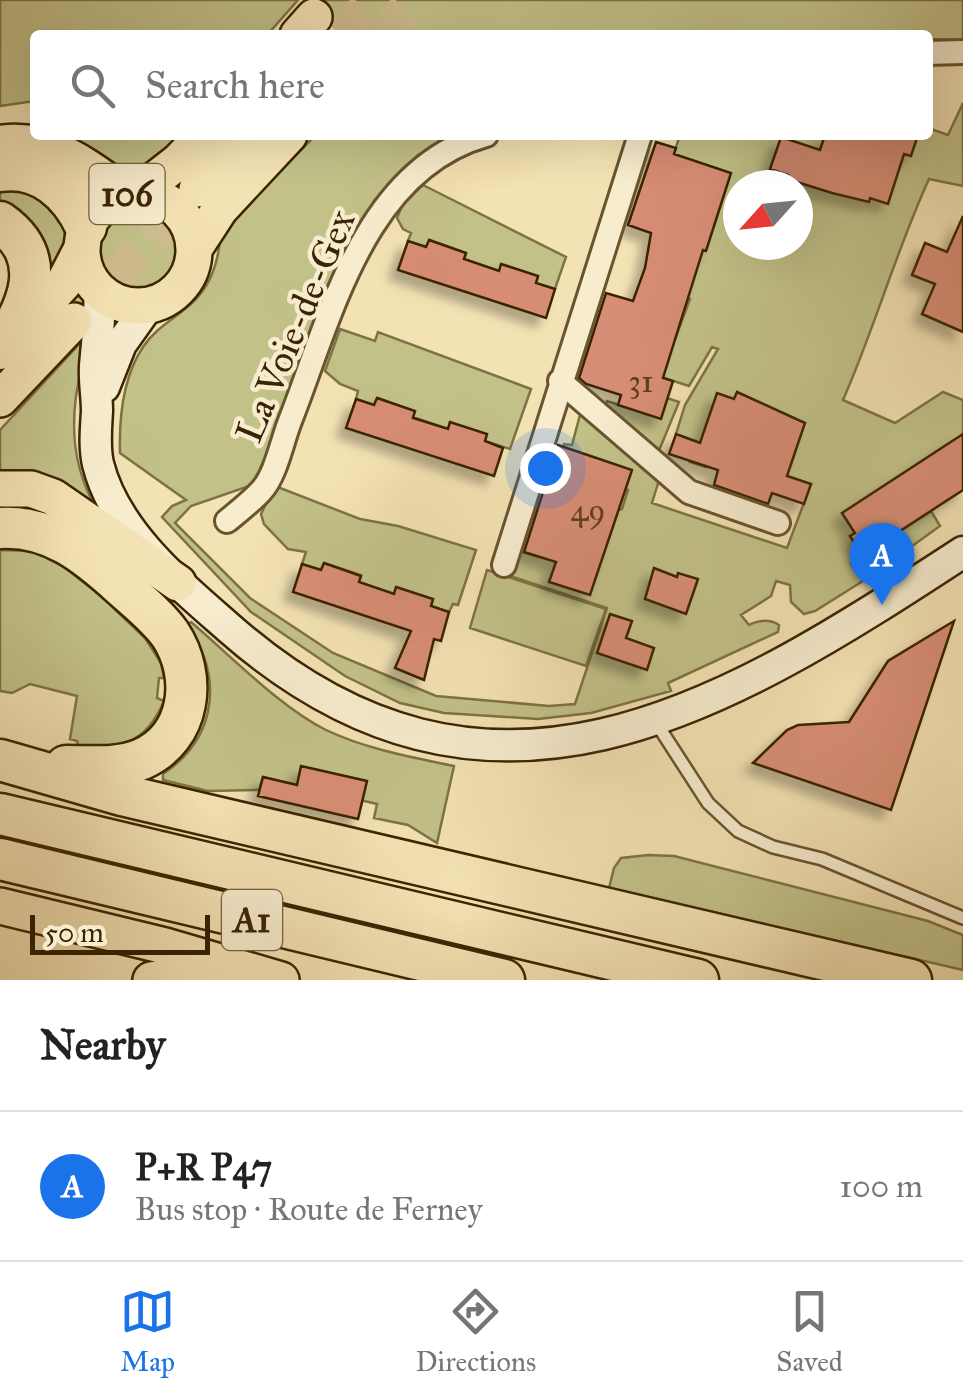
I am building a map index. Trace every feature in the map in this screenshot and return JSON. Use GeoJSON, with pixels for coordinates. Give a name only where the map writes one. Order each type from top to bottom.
{"type":"FeatureCollection","features":[{"type":"Feature","properties":{"kind":"highway"},"geometry":{"type":"LineString","coordinates":[[0,129],[30,118]]}},
{"type":"Feature","properties":{"kind":"highway"},"geometry":{"type":"LineString","coordinates":[[0,146],[27,144],[46,148],[131,194]]}},
{"type":"Feature","properties":{"kind":"highway"},"geometry":{"type":"LineString","coordinates":[[0,171],[25,171],[49,181],[69,200],[83,239]]}},
{"type":"Feature","properties":{"kind":"highway"},"geometry":{"type":"LineString","coordinates":[[0,222],[22,246],[30,274],[27,299],[0,350]]}},
{"type":"Feature","properties":{"kind":"highway"},"geometry":{"type":"LineString","coordinates":[[0,528],[47,534],[98,565],[170,634],[184,661],[188,684],[186,704],[174,730],[160,747],[142,759],[116,766],[13,763]]}},
{"type":"Feature","properties":{"kind":"highway"},"geometry":{"type":"LineString","coordinates":[[13,763],[122,795],[910,980]]}},
{"type":"Feature","properties":{"kind":"highway","name":"A1"},"geometry":{"type":"LineString","coordinates":[[0,814],[698,980]]}},
{"type":"Feature","properties":{"kind":"highway","name":"A1"},"geometry":{"type":"LineString","coordinates":[[0,859],[504,980]]}},
{"type":"Feature","properties":{"kind":"main road"},"geometry":{"type":"LineString","coordinates":[[131,194],[171,168],[199,140]]}},
{"type":"Feature","properties":{"kind":"main road"},"geometry":{"type":"LineString","coordinates":[[196,189],[242,140]]}},
{"type":"Feature","properties":{"kind":"main road"},"geometry":{"type":"LineString","coordinates":[[194,249],[220,209],[284,140]]}},
{"type":"Feature","properties":{"kind":"main road","name":"106"},"geometry":{"type":"LineString","coordinates":[[0,350],[52,298],[99,208],[131,194],[166,201],[178,210],[186,221],[194,249],[192,265],[176,291],[148,306]]}},
{"type":"Feature","properties":{"kind":"main road","name":"106"},"geometry":{"type":"LineString","coordinates":[[83,239],[85,270],[99,290]]}},
{"type":"Feature","properties":{"kind":"main road"},"geometry":{"type":"LineString","coordinates":[[99,290],[119,303],[148,306]]}},
{"type":"Feature","properties":{"kind":"main road"},"geometry":{"type":"LineString","coordinates":[[0,400],[74,320]]}},
{"type":"Feature","properties":{"kind":"main road","name":"106"},"geometry":{"type":"LineString","coordinates":[[0,489],[31,489],[54,497],[178,583]]}},
{"type":"Feature","properties":{"kind":"main road"},"geometry":{"type":"LineString","coordinates":[[0,906],[165,946],[279,980]]}},
{"type":"Feature","properties":{"kind":"main road"},"geometry":{"type":"LineString","coordinates":[[151,980],[195,975],[279,980]]}},
{"type":"Feature","properties":{"kind":"street"},"geometry":{"type":"LineString","coordinates":[[933,53],[963,52]]}},
{"type":"Feature","properties":{"kind":"street","name":"La Voie-de-Gex"},"geometry":{"type":"LineString","coordinates":[[226,521],[264,489],[342,289],[372,224],[399,188],[438,156],[475,140]]}},
{"type":"Feature","properties":{"kind":"street"},"geometry":{"type":"LineString","coordinates":[[504,565],[638,140]]}},
{"type":"Feature","properties":{"kind":"street","name":"106"},"geometry":{"type":"LineString","coordinates":[[99,290],[96,450],[107,489],[129,526],[178,583],[250,646],[310,691],[406,731],[482,743],[537,743],[589,738],[654,721],[745,684],[789,661],[867,616],[963,552]]}},
{"type":"Feature","properties":{"kind":"street","name":"106"},"geometry":{"type":"LineString","coordinates":[[97,409],[121,344],[148,306]]}},
{"type":"Feature","properties":{"kind":"street"},"geometry":{"type":"LineString","coordinates":[[560,381],[689,492],[778,523]]}},
{"type":"Feature","properties":{"kind":"lane"},"geometry":{"type":"LineString","coordinates":[[654,721],[708,803],[738,831],[822,860],[963,918]]}},
{"type":"Feature","properties":{"kind":"shaded area"},"geometry":{"type":"Polygon","coordinates":[[[0,0],[298,0],[271,30],[30,30],[30,102],[0,106],[0,0]]]}},
{"type":"Feature","properties":{"kind":"shaded area"},"geometry":{"type":"Polygon","coordinates":[[[305,0],[963,0],[963,40],[933,39],[933,30],[338,30],[305,0]]]}},
{"type":"Feature","properties":{"kind":"shaded area"},"geometry":{"type":"Polygon","coordinates":[[[963,103],[963,186],[929,179],[843,400],[895,423],[943,392],[963,400],[963,435],[842,513],[855,533],[850,537],[862,555],[885,541],[895,559],[866,578],[854,561],[851,564],[863,581],[804,614],[791,602],[790,585],[776,581],[771,596],[741,615],[749,625],[775,623],[779,625],[778,632],[668,683],[671,691],[591,713],[538,719],[444,713],[400,703],[345,676],[251,612],[162,517],[172,506],[186,500],[120,453],[124,398],[143,347],[207,284],[217,257],[221,228],[311,140],[448,140],[418,155],[374,201],[332,288],[255,484],[191,506],[175,523],[250,598],[333,653],[436,696],[549,706],[575,704],[607,608],[510,576],[518,551],[539,557],[546,533],[622,509],[628,490],[581,475],[561,455],[564,444],[572,445],[581,411],[660,477],[652,503],[787,548],[811,484],[711,451],[706,467],[690,462],[696,441],[676,434],[685,405],[718,349],[712,347],[689,386],[661,377],[690,299],[680,295],[706,250],[720,170],[688,159],[669,168],[678,140],[823,140],[816,162],[877,140],[933,140],[933,130],[948,135],[963,103]]]}},
{"type":"Feature","properties":{"kind":"shaded area"},"geometry":{"type":"Polygon","coordinates":[[[51,140],[190,140],[169,161],[147,174],[128,177],[111,173],[51,140]]]}},
{"type":"Feature","properties":{"kind":"shaded area"},"geometry":{"type":"Polygon","coordinates":[[[0,181],[41,189],[63,228],[66,247],[50,289],[0,211],[0,181]]]}},
{"type":"Feature","properties":{"kind":"shaded area"},"geometry":{"type":"Polygon","coordinates":[[[423,185],[566,257],[555,289],[536,283],[538,276],[502,264],[499,271],[464,259],[466,253],[430,240],[426,247],[408,241],[411,233],[403,229],[397,218],[404,201],[423,185]]]}},
{"type":"Feature","properties":{"kind":"shaded area"},"geometry":{"type":"Polygon","coordinates":[[[139,209],[154,212],[167,221],[176,234],[176,264],[167,277],[154,286],[139,289],[124,286],[111,277],[102,264],[99,249],[102,234],[111,221],[124,212],[139,209]]]}},
{"type":"Feature","properties":{"kind":"shaded area"},"geometry":{"type":"Polygon","coordinates":[[[340,329],[375,341],[378,332],[531,389],[510,449],[485,441],[486,434],[450,422],[448,429],[413,417],[414,411],[378,398],[374,405],[356,399],[358,391],[340,384],[325,371],[340,329]]]}},
{"type":"Feature","properties":{"kind":"shaded area"},"geometry":{"type":"Polygon","coordinates":[[[84,339],[74,413],[75,445],[81,475],[103,519],[0,475],[0,430],[84,339]]]}},
{"type":"Feature","properties":{"kind":"shaded area"},"geometry":{"type":"Polygon","coordinates":[[[655,394],[679,402],[658,453],[604,408],[607,401],[651,415],[655,394]]]}},
{"type":"Feature","properties":{"kind":"shaded area"},"geometry":{"type":"Polygon","coordinates":[[[275,486],[360,519],[398,526],[476,550],[458,605],[453,604],[449,612],[431,606],[433,599],[397,587],[394,594],[359,582],[361,575],[324,563],[321,570],[302,564],[306,552],[288,549],[264,524],[261,514],[275,486]]]}},
{"type":"Feature","properties":{"kind":"shaded area"},"geometry":{"type":"Polygon","coordinates":[[[931,511],[940,526],[904,552],[894,535],[931,511]]]}},
{"type":"Feature","properties":{"kind":"shaded area"},"geometry":{"type":"Polygon","coordinates":[[[0,550],[33,551],[64,567],[145,638],[161,663],[164,678],[159,678],[157,698],[164,701],[140,735],[120,744],[78,746],[77,741],[70,739],[77,696],[30,684],[12,693],[0,691],[0,550]]]}},
{"type":"Feature","properties":{"kind":"shaded area"},"geometry":{"type":"Polygon","coordinates":[[[487,570],[606,609],[586,666],[470,628],[487,570]]]}},
{"type":"Feature","properties":{"kind":"shaded area"},"geometry":{"type":"Polygon","coordinates":[[[191,622],[274,695],[326,730],[405,756],[454,766],[437,843],[408,825],[374,818],[377,804],[263,777],[259,790],[208,791],[163,780],[163,774],[195,742],[209,705],[206,665],[187,625],[191,622]]]}},
{"type":"Feature","properties":{"kind":"shaded area"},"geometry":{"type":"Polygon","coordinates":[[[674,856],[928,921],[963,935],[963,970],[609,888],[621,858],[674,856]]]}},
{"type":"Feature","properties":{"kind":"building"},"geometry":{"type":"Polygon","coordinates":[[[780,140],[820,150],[823,140],[916,140],[911,156],[904,154],[888,204],[813,187],[813,170],[770,169],[780,140]]]}},
{"type":"Feature","properties":{"kind":"building"},"geometry":{"type":"Polygon","coordinates":[[[656,142],[676,148],[674,154],[723,170],[723,198],[663,378],[673,381],[661,419],[618,405],[621,395],[579,378],[606,293],[633,301],[645,268],[651,233],[628,225],[656,142]]]}},
{"type":"Feature","properties":{"kind":"building"},"geometry":{"type":"Polygon","coordinates":[[[963,216],[963,332],[922,314],[935,284],[912,275],[925,243],[947,252],[963,216]]]}},
{"type":"Feature","properties":{"kind":"building"},"geometry":{"type":"Polygon","coordinates":[[[429,240],[466,253],[464,259],[499,271],[501,264],[538,276],[536,283],[555,289],[546,318],[398,270],[408,241],[426,247],[429,240]]]}},
{"type":"Feature","properties":{"kind":"building"},"geometry":{"type":"Polygon","coordinates":[[[737,392],[805,423],[787,476],[811,484],[804,504],[772,493],[768,504],[714,485],[718,470],[669,454],[676,434],[700,443],[717,393],[734,399],[737,392]]]}},
{"type":"Feature","properties":{"kind":"building"},"geometry":{"type":"Polygon","coordinates":[[[377,398],[415,411],[413,418],[448,429],[450,422],[487,434],[485,441],[503,448],[494,476],[346,428],[356,399],[374,405],[377,398]]]}},
{"type":"Feature","properties":{"kind":"building"},"geometry":{"type":"Polygon","coordinates":[[[963,434],[963,490],[863,555],[850,536],[855,533],[842,513],[963,434]]]}},
{"type":"Feature","properties":{"kind":"building"},"geometry":{"type":"Polygon","coordinates":[[[558,445],[632,470],[590,595],[549,582],[556,562],[524,552],[558,445]]]}},
{"type":"Feature","properties":{"kind":"building"},"geometry":{"type":"Polygon","coordinates":[[[324,563],[361,576],[359,582],[394,594],[396,587],[433,599],[431,606],[449,612],[441,641],[434,639],[424,680],[395,668],[411,631],[293,592],[302,564],[321,570],[324,563]]]}},
{"type":"Feature","properties":{"kind":"building"},"geometry":{"type":"Polygon","coordinates":[[[654,568],[677,577],[678,573],[698,579],[686,614],[645,599],[654,568]]]}},
{"type":"Feature","properties":{"kind":"building"},"geometry":{"type":"Polygon","coordinates":[[[610,614],[632,621],[626,638],[654,648],[647,670],[597,653],[610,614]]]}},
{"type":"Feature","properties":{"kind":"building"},"geometry":{"type":"Polygon","coordinates":[[[954,621],[891,810],[753,763],[787,730],[798,725],[849,722],[888,661],[954,621]]]}},
{"type":"Feature","properties":{"kind":"building"},"geometry":{"type":"Polygon","coordinates":[[[301,766],[367,781],[358,819],[258,796],[263,777],[297,785],[301,766]]]}},
{"type":"Feature","properties":{"kind":"tunnel"},"geometry":{"type":"LineString","coordinates":[[346,30],[374,0]]}},
{"type":"Feature","properties":{"kind":"tunnel"},"geometry":{"type":"LineString","coordinates":[[387,30],[414,0]]}},
{"type":"Feature","properties":{"kind":"tunnel"},"geometry":{"type":"LineString","coordinates":[[78,317],[197,189]]}},
{"type":"Feature","properties":{"kind":"place","name":"P+R P47"},"geometry":{"type":"Point","coordinates":[882,605]}}]}
